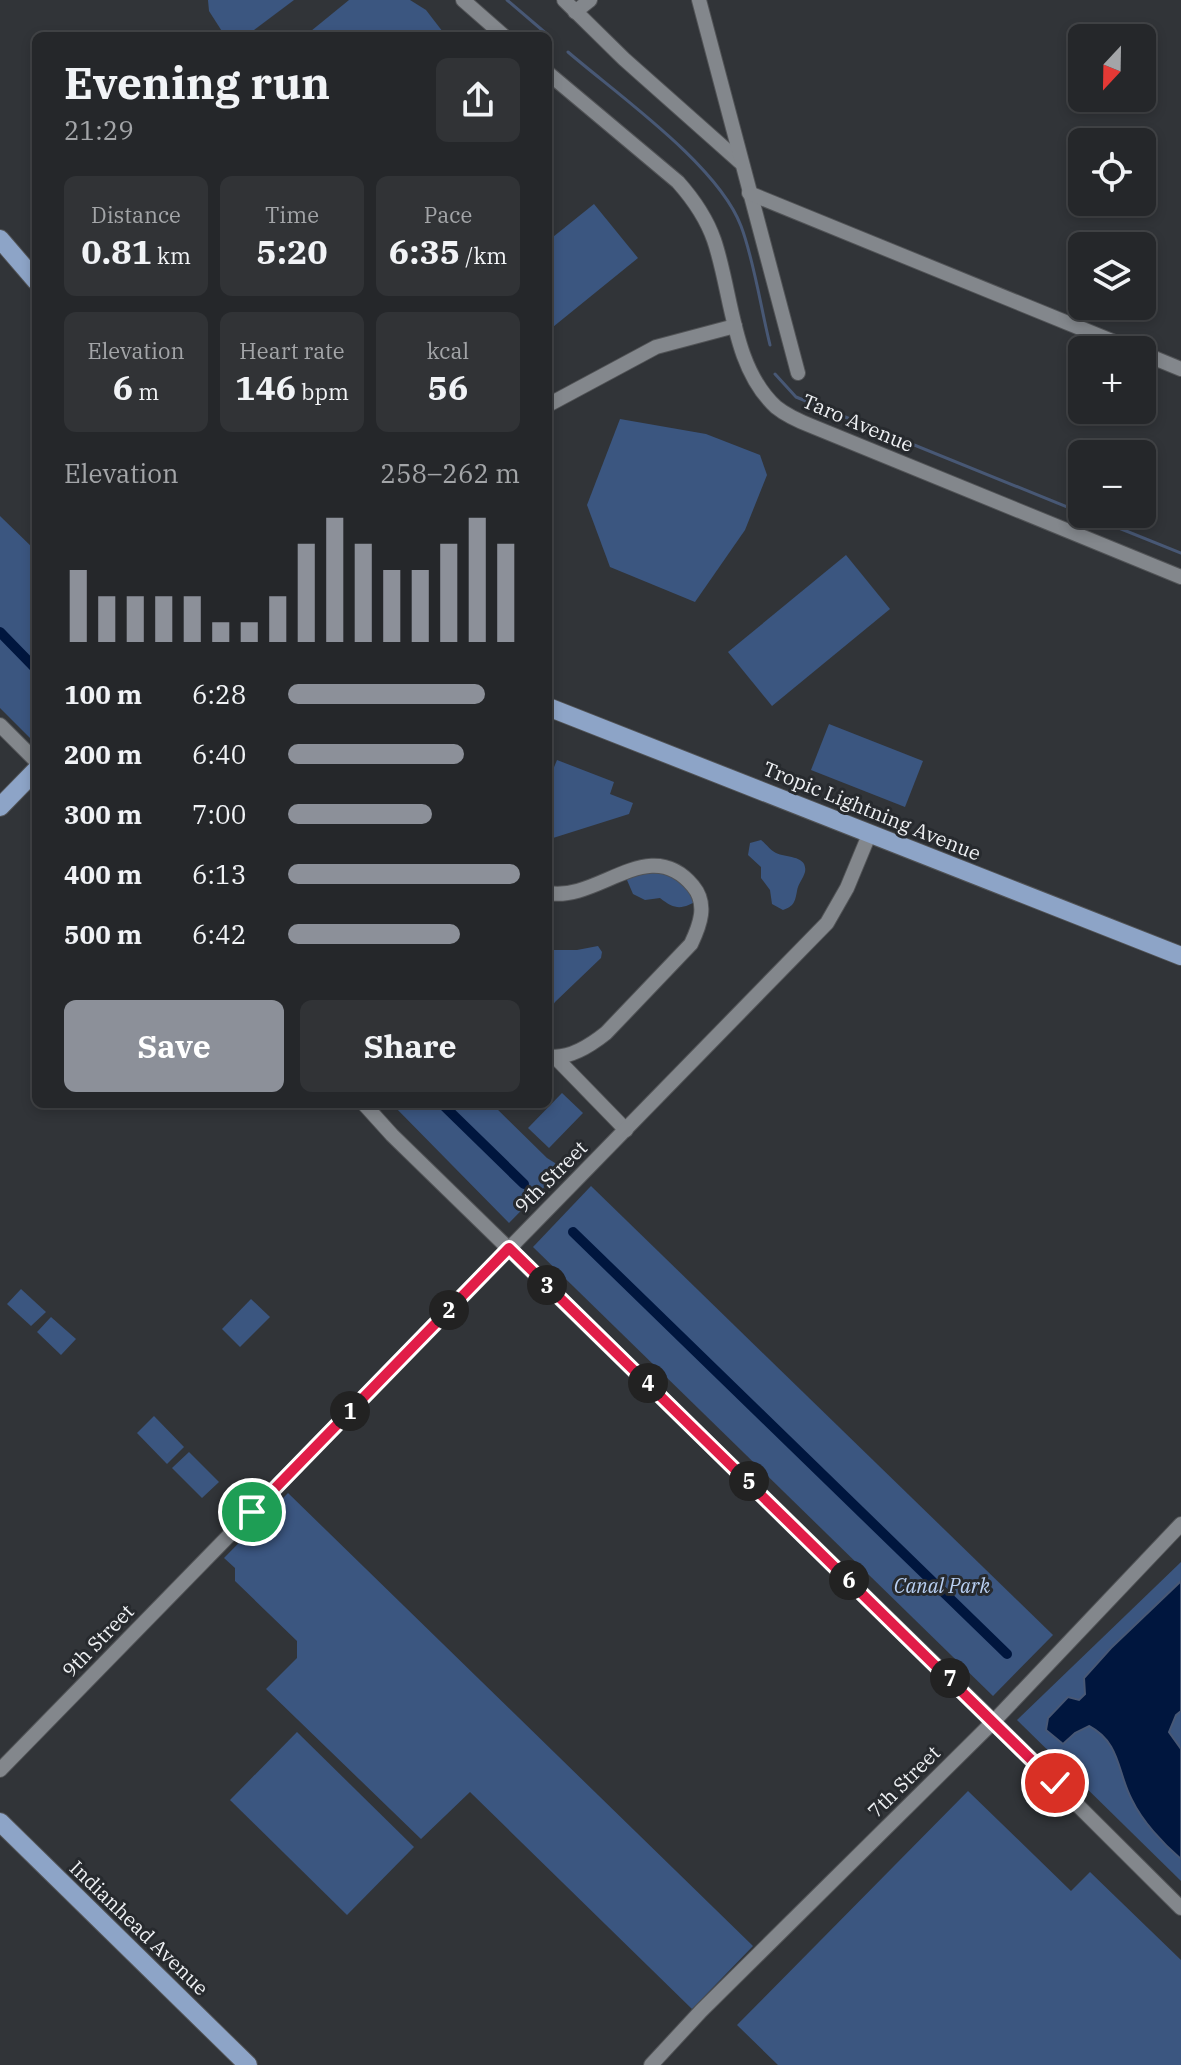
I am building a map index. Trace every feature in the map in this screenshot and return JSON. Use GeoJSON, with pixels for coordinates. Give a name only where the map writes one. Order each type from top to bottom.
{"type":"FeatureCollection","features":[{"type":"Feature","properties":{"kind":"main road"},"geometry":{"type":"LineString","coordinates":[[0,239],[32,276]]}},
{"type":"Feature","properties":{"kind":"main road","name":"Tropic Lightning Avenue"},"geometry":{"type":"LineString","coordinates":[[552,709],[1181,956]]}},
{"type":"Feature","properties":{"kind":"main road"},"geometry":{"type":"LineString","coordinates":[[0,807],[32,774]]}},
{"type":"Feature","properties":{"kind":"main road","name":"Indianhead Avenue"},"geometry":{"type":"LineString","coordinates":[[0,1822],[248,2065]]}},
{"type":"Feature","properties":{"kind":"street"},"geometry":{"type":"LineString","coordinates":[[463,0],[499,32]]}},
{"type":"Feature","properties":{"kind":"street"},"geometry":{"type":"LineString","coordinates":[[564,0],[624,59],[741,163]]}},
{"type":"Feature","properties":{"kind":"street"},"geometry":{"type":"LineString","coordinates":[[575,12],[590,0]]}},
{"type":"Feature","properties":{"kind":"street"},"geometry":{"type":"LineString","coordinates":[[699,0],[798,373]]}},
{"type":"Feature","properties":{"kind":"street","name":"Taro Avenue"},"geometry":{"type":"LineString","coordinates":[[552,76],[678,182],[696,201],[715,242],[735,326],[754,378],[776,407],[792,418],[1181,577]]}},
{"type":"Feature","properties":{"kind":"street"},"geometry":{"type":"LineString","coordinates":[[707,133],[721,131],[731,125]]}},
{"type":"Feature","properties":{"kind":"street"},"geometry":{"type":"LineString","coordinates":[[749,193],[1100,336]]}},
{"type":"Feature","properties":{"kind":"street"},"geometry":{"type":"LineString","coordinates":[[552,403],[656,347],[735,326]]}},
{"type":"Feature","properties":{"kind":"street"},"geometry":{"type":"LineString","coordinates":[[1156,359],[1181,369]]}},
{"type":"Feature","properties":{"kind":"street"},"geometry":{"type":"LineString","coordinates":[[0,725],[32,757]]}},
{"type":"Feature","properties":{"kind":"street","name":"9th Street"},"geometry":{"type":"LineString","coordinates":[[0,1770],[827,923],[847,888],[869,835]]}},
{"type":"Feature","properties":{"kind":"street"},"geometry":{"type":"LineString","coordinates":[[552,893],[572,893],[644,867],[666,866],[677,871],[695,888],[700,899],[702,913],[699,928],[691,944],[606,1033],[591,1045],[552,1057],[626,1130]]}},
{"type":"Feature","properties":{"kind":"street"},"geometry":{"type":"LineString","coordinates":[[368,1108],[1181,1908]]}},
{"type":"Feature","properties":{"kind":"street","name":"7th Street"},"geometry":{"type":"LineString","coordinates":[[651,2065],[701,2011],[994,1721],[1181,1524]]}},
{"type":"Feature","properties":{"kind":"green space"},"geometry":{"type":"Polygon","coordinates":[[[208,0],[294,0],[251,32],[222,32],[209,11],[208,0]]]}},
{"type":"Feature","properties":{"kind":"green space"},"geometry":{"type":"Polygon","coordinates":[[[349,0],[410,0],[426,10],[443,32],[311,32],[349,0]]]}},
{"type":"Feature","properties":{"kind":"green space"},"geometry":{"type":"Polygon","coordinates":[[[594,204],[638,258],[552,328],[552,238],[594,204]]]}},
{"type":"Feature","properties":{"kind":"green space"},"geometry":{"type":"Polygon","coordinates":[[[620,419],[706,434],[760,455],[767,475],[745,530],[695,602],[610,567],[587,505],[620,419]]]}},
{"type":"Feature","properties":{"kind":"green space"},"geometry":{"type":"Polygon","coordinates":[[[0,516],[32,547],[32,740],[0,708],[0,516]]]}},
{"type":"Feature","properties":{"kind":"green space"},"geometry":{"type":"Polygon","coordinates":[[[846,555],[890,609],[772,706],[728,652],[846,555]]]}},
{"type":"Feature","properties":{"kind":"green space"},"geometry":{"type":"Polygon","coordinates":[[[829,724],[923,761],[905,807],[811,770],[829,724]]]}},
{"type":"Feature","properties":{"kind":"green space"},"geometry":{"type":"Polygon","coordinates":[[[557,760],[614,782],[610,794],[633,803],[629,814],[553,838],[552,772],[557,760]]]}},
{"type":"Feature","properties":{"kind":"green space"},"geometry":{"type":"Polygon","coordinates":[[[761,840],[774,852],[800,860],[805,867],[795,901],[783,910],[772,904],[770,890],[761,878],[761,867],[748,855],[750,843],[761,840]]]}},
{"type":"Feature","properties":{"kind":"green space"},"geometry":{"type":"Polygon","coordinates":[[[666,866],[700,899],[680,907],[660,898],[645,900],[633,894],[624,873],[666,866]]]}},
{"type":"Feature","properties":{"kind":"green space"},"geometry":{"type":"Polygon","coordinates":[[[598,946],[602,952],[601,958],[552,1007],[552,950],[598,946]]]}},
{"type":"Feature","properties":{"kind":"green space"},"geometry":{"type":"Polygon","coordinates":[[[562,1093],[583,1113],[549,1148],[528,1128],[547,1108],[552,1108],[552,1103],[562,1093]]]}},
{"type":"Feature","properties":{"kind":"green space"},"geometry":{"type":"Polygon","coordinates":[[[396,1108],[496,1108],[547,1158],[563,1168],[509,1223],[396,1108]]]}},
{"type":"Feature","properties":{"kind":"green space","name":"Canal Park"},"geometry":{"type":"Polygon","coordinates":[[[591,1186],[1053,1635],[993,1696],[533,1247],[591,1186]]]}},
{"type":"Feature","properties":{"kind":"green space"},"geometry":{"type":"Polygon","coordinates":[[[21,1289],[46,1312],[31,1326],[7,1304],[21,1289]]]}},
{"type":"Feature","properties":{"kind":"green space"},"geometry":{"type":"Polygon","coordinates":[[[251,1299],[270,1317],[240,1347],[222,1329],[251,1299]]]}},
{"type":"Feature","properties":{"kind":"green space"},"geometry":{"type":"Polygon","coordinates":[[[51,1317],[76,1339],[61,1355],[37,1332],[51,1317]]]}},
{"type":"Feature","properties":{"kind":"green space"},"geometry":{"type":"Polygon","coordinates":[[[154,1416],[184,1447],[167,1464],[137,1433],[154,1416]]]}},
{"type":"Feature","properties":{"kind":"green space"},"geometry":{"type":"Polygon","coordinates":[[[189,1452],[219,1482],[202,1498],[172,1468],[189,1452]]]}},
{"type":"Feature","properties":{"kind":"green space"},"geometry":{"type":"Polygon","coordinates":[[[288,1493],[753,1946],[692,2009],[470,1792],[421,1839],[266,1689],[297,1658],[297,1641],[235,1581],[235,1568],[224,1558],[288,1493]]]}},
{"type":"Feature","properties":{"kind":"green space"},"geometry":{"type":"Polygon","coordinates":[[[1181,1562],[1181,1881],[1017,1720],[1181,1562]]]}},
{"type":"Feature","properties":{"kind":"green space"},"geometry":{"type":"Polygon","coordinates":[[[297,1732],[414,1847],[347,1915],[230,1800],[297,1732]]]}},
{"type":"Feature","properties":{"kind":"green space"},"geometry":{"type":"Polygon","coordinates":[[[968,1791],[1071,1891],[1090,1872],[1181,1960],[1181,2065],[778,2065],[737,2025],[968,1791]]]}},
{"type":"Feature","properties":{"kind":"shaded area"},"geometry":{"type":"Polygon","coordinates":[[[1181,1581],[1181,1711],[1169,1732],[1181,1749],[1181,1859],[1141,1816],[1113,1750],[1099,1733],[1089,1726],[1063,1744],[1046,1730],[1048,1718],[1068,1697],[1079,1700],[1085,1694],[1084,1678],[1111,1648],[1181,1581]]]}},
{"type":"Feature","properties":{"kind":"waterway"},"geometry":{"type":"LineString","coordinates":[[507,0],[544,32]]}},
{"type":"Feature","properties":{"kind":"waterway"},"geometry":{"type":"LineString","coordinates":[[568,52],[665,132],[711,179],[729,203],[746,239],[770,345]]}},
{"type":"Feature","properties":{"kind":"waterway"},"geometry":{"type":"LineString","coordinates":[[775,374],[796,397],[1068,507]]}},
{"type":"Feature","properties":{"kind":"waterway"},"geometry":{"type":"LineString","coordinates":[[1119,528],[1181,553]]}},
{"type":"Feature","properties":{"kind":"waterway"},"geometry":{"type":"LineString","coordinates":[[0,632],[32,665]]}},
{"type":"Feature","properties":{"kind":"waterway"},"geometry":{"type":"LineString","coordinates":[[446,1108],[524,1184]]}},
{"type":"Feature","properties":{"kind":"waterway"},"geometry":{"type":"LineString","coordinates":[[573,1232],[1007,1654]]}},
{"type":"Feature","properties":{"kind":"route"},"geometry":{"type":"LineString","coordinates":[[252,1512],[509,1248],[1055,1783]]}}]}
